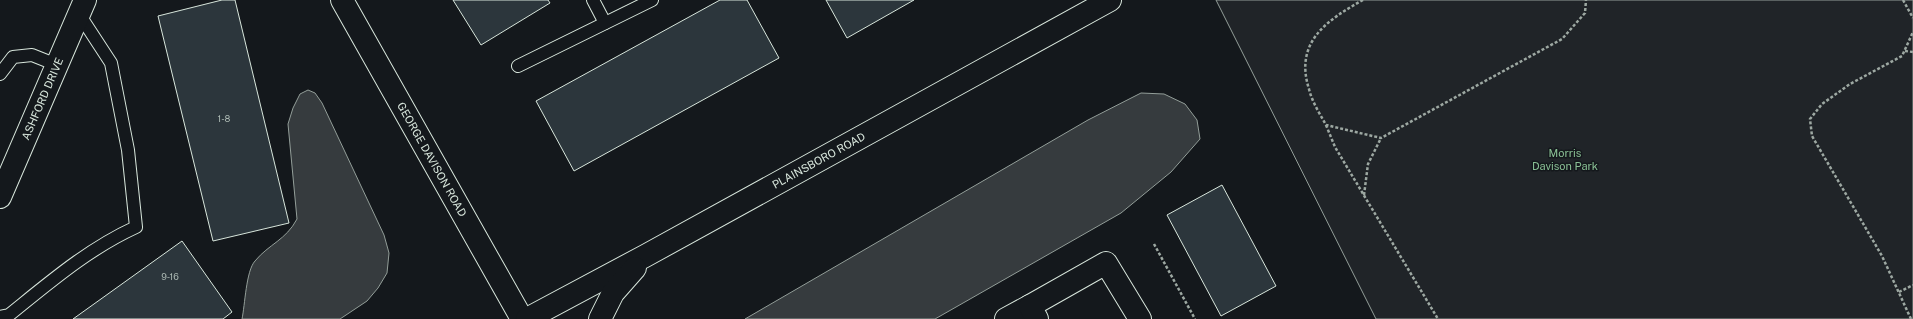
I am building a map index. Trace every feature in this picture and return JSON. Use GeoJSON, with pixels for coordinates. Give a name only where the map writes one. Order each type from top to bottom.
{"type":"FeatureCollection","features":[{"type":"Feature","properties":{"kind":"street","name":"GEORGE DAVISON ROAD"},"geometry":{"type":"LineString","coordinates":[[342,0],[522,319]]}},
{"type":"Feature","properties":{"kind":"street","name":"PLAINSBORO ROAD"},"geometry":{"type":"LineString","coordinates":[[527,319],[645,256],[1110,0]]}},
{"type":"Feature","properties":{"kind":"street","name":"ASHFORD DRIVE"},"geometry":{"type":"LineString","coordinates":[[0,197],[82,7]]}},
{"type":"Feature","properties":{"kind":"street"},"geometry":{"type":"LineString","coordinates":[[600,319],[613,293],[645,256]]}},
{"type":"Feature","properties":{"kind":"street"},"geometry":{"type":"LineString","coordinates":[[1006,319],[1033,312],[1106,263],[1140,319]]}},
{"type":"Feature","properties":{"kind":"lane"},"geometry":{"type":"LineString","coordinates":[[593,0],[605,23]]}},
{"type":"Feature","properties":{"kind":"lane"},"geometry":{"type":"LineString","coordinates":[[518,66],[652,0]]}},
{"type":"Feature","properties":{"kind":"lane"},"geometry":{"type":"LineString","coordinates":[[0,317],[9,315],[88,253],[111,239],[136,227],[128,150],[111,63],[82,7]]}},
{"type":"Feature","properties":{"kind":"lane"},"geometry":{"type":"LineString","coordinates":[[0,74],[13,57],[32,55],[57,65]]}},
{"type":"Feature","properties":{"kind":"path"},"geometry":{"type":"LineString","coordinates":[[1363,0],[1339,13],[1315,34],[1305,60],[1308,89],[1335,147],[1438,319]]}},
{"type":"Feature","properties":{"kind":"path"},"geometry":{"type":"LineString","coordinates":[[1364,196],[1368,164],[1381,138],[1562,39],[1585,13],[1586,0]]}},
{"type":"Feature","properties":{"kind":"path"},"geometry":{"type":"LineString","coordinates":[[1903,0],[1913,18]]}},
{"type":"Feature","properties":{"kind":"path"},"geometry":{"type":"LineString","coordinates":[[1911,319],[1882,256],[1812,136],[1810,119],[1822,104],[1850,84],[1902,56],[1913,32]]}},
{"type":"Feature","properties":{"kind":"path"},"geometry":{"type":"LineString","coordinates":[[1905,51],[1913,52]]}},
{"type":"Feature","properties":{"kind":"path"},"geometry":{"type":"LineString","coordinates":[[1326,125],[1381,138]]}},
{"type":"Feature","properties":{"kind":"path"},"geometry":{"type":"LineString","coordinates":[[1154,244],[1195,319]]}},
{"type":"Feature","properties":{"kind":"path"},"geometry":{"type":"LineString","coordinates":[[1899,292],[1913,284]]}},
{"type":"Feature","properties":{"kind":"green space","name":"Morris Davison Park"},"geometry":{"type":"Polygon","coordinates":[[[1216,0],[1913,0],[1913,319],[1376,319],[1216,0]]]}},
{"type":"Feature","properties":{"kind":"shaded area"},"geometry":{"type":"Polygon","coordinates":[[[308,90],[315,93],[322,103],[384,235],[389,253],[387,273],[378,288],[367,301],[340,319],[242,319],[248,280],[252,266],[260,255],[288,232],[297,219],[288,124],[293,108],[300,94],[308,90]]]}},
{"type":"Feature","properties":{"kind":"shaded area"},"geometry":{"type":"Polygon","coordinates":[[[1141,93],[1164,94],[1185,104],[1197,120],[1200,139],[1171,172],[1121,213],[935,319],[745,319],[1088,120],[1141,93]]]}},
{"type":"Feature","properties":{"kind":"building"},"geometry":{"type":"Polygon","coordinates":[[[222,0],[235,0],[289,223],[213,241],[158,16],[222,0]]]}},
{"type":"Feature","properties":{"kind":"building"},"geometry":{"type":"Polygon","coordinates":[[[453,0],[548,0],[550,3],[481,45],[453,0]]]}},
{"type":"Feature","properties":{"kind":"building"},"geometry":{"type":"Polygon","coordinates":[[[720,0],[747,0],[779,58],[574,171],[536,101],[720,0]]]}},
{"type":"Feature","properties":{"kind":"building"},"geometry":{"type":"Polygon","coordinates":[[[826,0],[914,0],[847,38],[826,0]]]}},
{"type":"Feature","properties":{"kind":"building"},"geometry":{"type":"Polygon","coordinates":[[[1222,185],[1276,286],[1221,316],[1167,215],[1222,185]]]}},
{"type":"Feature","properties":{"kind":"building"},"geometry":{"type":"Polygon","coordinates":[[[182,241],[232,312],[223,319],[73,319],[182,241]]]}}]}
